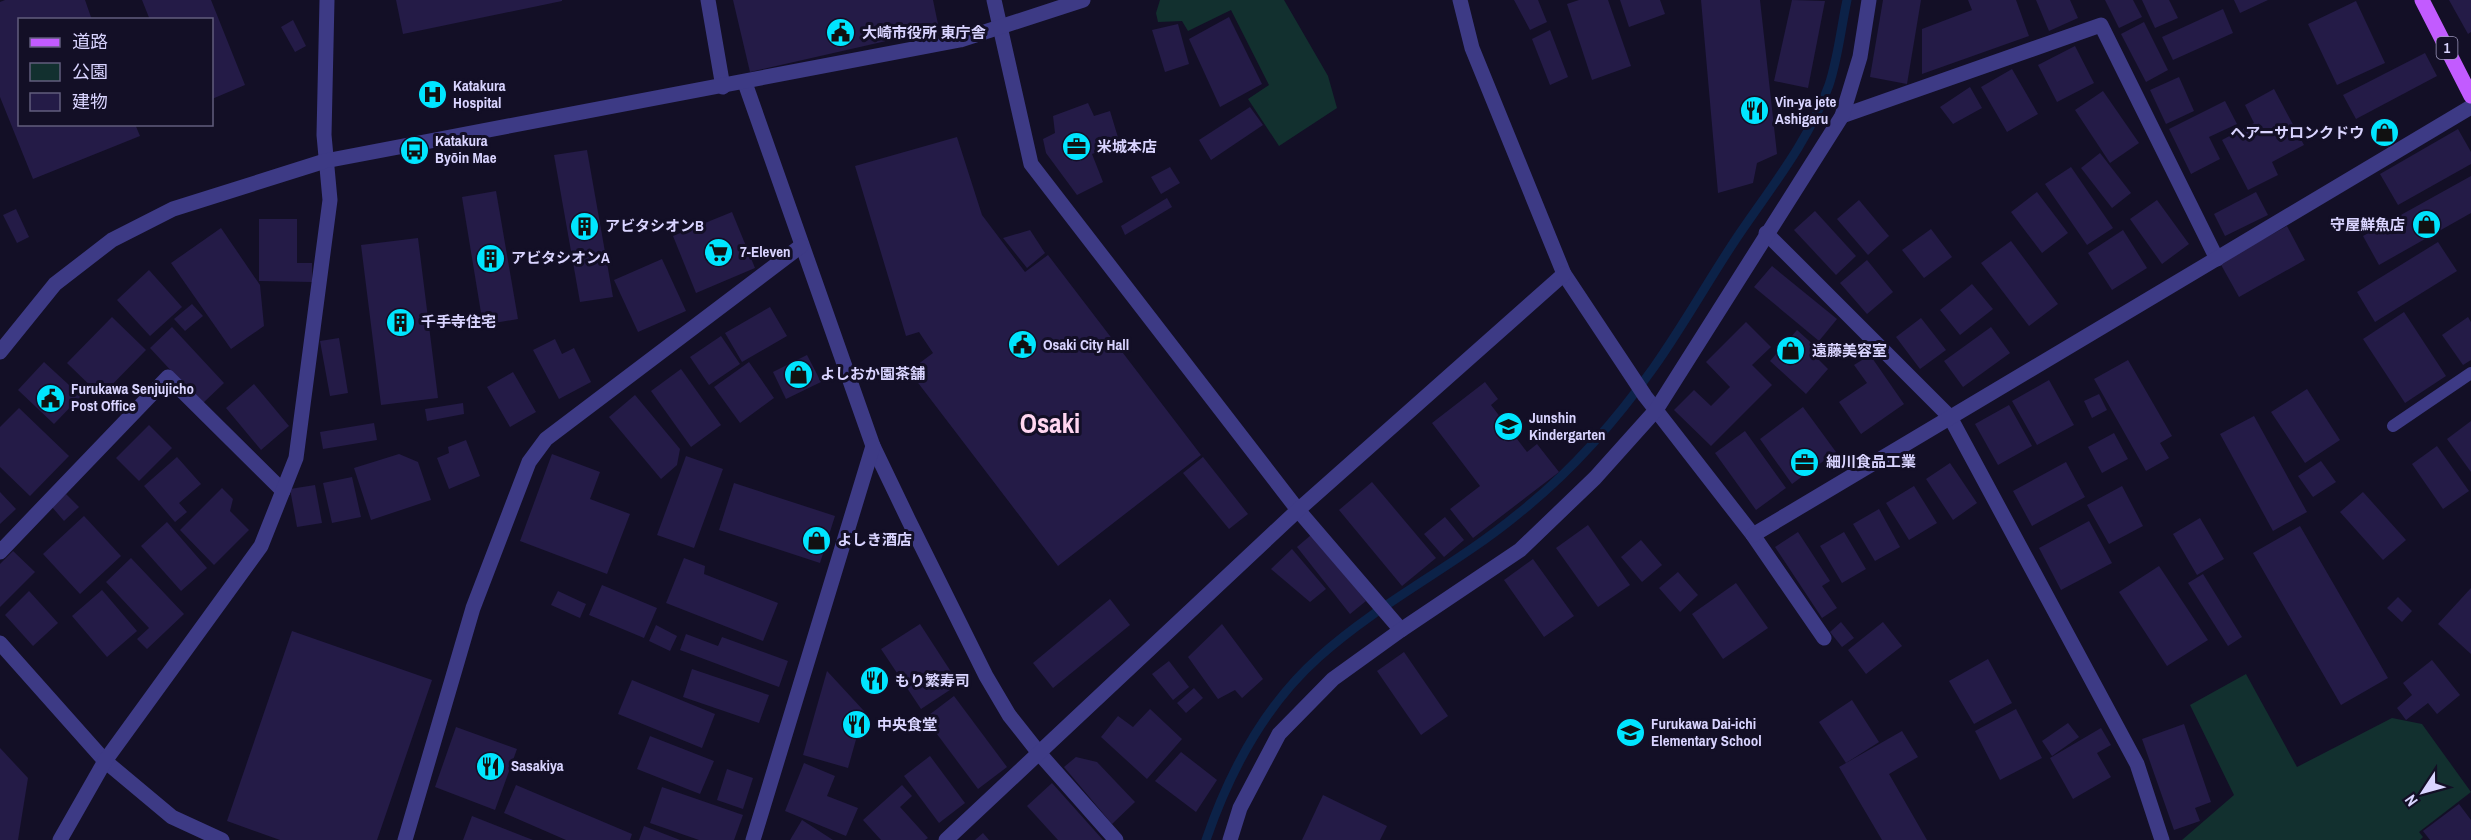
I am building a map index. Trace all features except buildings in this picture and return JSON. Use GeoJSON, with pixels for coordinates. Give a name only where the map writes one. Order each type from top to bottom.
{"type":"FeatureCollection","features":[{"type":"Feature","properties":{"kind":"main road","name":"1"},"geometry":{"type":"LineString","coordinates":[[2422,0],[2471,96]]}},
{"type":"Feature","properties":{"kind":"street"},"geometry":{"type":"LineString","coordinates":[[60,840],[105,761],[261,546],[296,458],[330,200],[325,161],[327,0]]}},
{"type":"Feature","properties":{"kind":"street"},"geometry":{"type":"LineString","coordinates":[[708,0],[723,87]]}},
{"type":"Feature","properties":{"kind":"street"},"geometry":{"type":"LineString","coordinates":[[994,0],[1031,164],[1298,510],[1396,624]]}},
{"type":"Feature","properties":{"kind":"street"},"geometry":{"type":"LineString","coordinates":[[0,352],[55,284],[112,240],[173,209],[325,161],[723,87],[960,40],[1083,0]]}},
{"type":"Feature","properties":{"kind":"street"},"geometry":{"type":"LineString","coordinates":[[1460,0],[1473,48],[1564,274],[1645,396],[1753,535],[1824,638]]}},
{"type":"Feature","properties":{"kind":"street"},"geometry":{"type":"LineString","coordinates":[[1230,840],[1240,808],[1279,734],[1333,679],[1396,624],[1520,550],[1595,478],[1656,410],[1766,233],[1842,117],[1860,57],[1869,0]]}},
{"type":"Feature","properties":{"kind":"street"},"geometry":{"type":"LineString","coordinates":[[1842,117],[2101,24],[2217,259]]}},
{"type":"Feature","properties":{"kind":"street"},"geometry":{"type":"LineString","coordinates":[[745,82],[873,446],[986,676],[1009,715],[1039,753],[1116,840]]}},
{"type":"Feature","properties":{"kind":"street"},"geometry":{"type":"LineString","coordinates":[[1753,535],[2471,107]]}},
{"type":"Feature","properties":{"kind":"street"},"geometry":{"type":"LineString","coordinates":[[1766,233],[1950,417],[2137,764],[2162,840]]}},
{"type":"Feature","properties":{"kind":"street"},"geometry":{"type":"LineString","coordinates":[[405,840],[473,608],[529,462],[546,439],[801,246]]}},
{"type":"Feature","properties":{"kind":"street"},"geometry":{"type":"LineString","coordinates":[[946,840],[1298,510],[1564,274]]}},
{"type":"Feature","properties":{"kind":"street"},"geometry":{"type":"LineString","coordinates":[[0,552],[168,377],[283,491]]}},
{"type":"Feature","properties":{"kind":"street"},"geometry":{"type":"LineString","coordinates":[[753,840],[873,446]]}},
{"type":"Feature","properties":{"kind":"street"},"geometry":{"type":"LineString","coordinates":[[0,643],[105,761],[171,817],[222,840]]}},
{"type":"Feature","properties":{"kind":"lane"},"geometry":{"type":"LineString","coordinates":[[2393,426],[2471,373]]}},
{"type":"Feature","properties":{"kind":"green space"},"geometry":{"type":"Polygon","coordinates":[[[1160,0],[1284,0],[1328,76],[1337,108],[1279,146],[1248,99],[1269,85],[1231,10],[1188,31],[1182,21],[1158,22],[1156,13],[1160,0]]]}},
{"type":"Feature","properties":{"kind":"green space"},"geometry":{"type":"Polygon","coordinates":[[[2246,674],[2297,767],[2392,718],[2422,724],[2471,792],[2419,832],[2423,837],[2420,840],[2182,840],[2234,795],[2190,705],[2246,674]]]}},
{"type":"Feature","properties":{"kind":"waterway"},"geometry":{"type":"LineString","coordinates":[[1206,840],[1226,790],[1251,741],[1282,696],[1300,676],[1342,637],[1469,551],[1537,498],[1574,464],[1608,427],[1639,387],[1675,336],[1811,126],[1832,75],[1847,0]]}},
{"type":"Feature","properties":{"kind":"place","name":"大崎市役所 東庁舎"},"geometry":{"type":"Point","coordinates":[841,33]}},
{"type":"Feature","properties":{"kind":"place","name":"Katakura Hospital"},"geometry":{"type":"Point","coordinates":[432,95]}},
{"type":"Feature","properties":{"kind":"place","name":"Vin-ya jete Ashigaru"},"geometry":{"type":"Point","coordinates":[1754,111]}},
{"type":"Feature","properties":{"kind":"place","name":"ヘアーサロンクドウ"},"geometry":{"type":"Point","coordinates":[2385,133]}},
{"type":"Feature","properties":{"kind":"place","name":"米城本店"},"geometry":{"type":"Point","coordinates":[1076,147]}},
{"type":"Feature","properties":{"kind":"place","name":"Katakura Byōin Mae"},"geometry":{"type":"Point","coordinates":[414,150]}},
{"type":"Feature","properties":{"kind":"place","name":"守屋鮮魚店"},"geometry":{"type":"Point","coordinates":[2426,225]}},
{"type":"Feature","properties":{"kind":"place","name":"アビタシオンB"},"geometry":{"type":"Point","coordinates":[584,226]}},
{"type":"Feature","properties":{"kind":"place","name":"7-Eleven"},"geometry":{"type":"Point","coordinates":[719,252]}},
{"type":"Feature","properties":{"kind":"place","name":"アビタシオンA"},"geometry":{"type":"Point","coordinates":[490,258]}},
{"type":"Feature","properties":{"kind":"place","name":"千手寺住宅"},"geometry":{"type":"Point","coordinates":[400,322]}},
{"type":"Feature","properties":{"kind":"place","name":"Osaki City Hall"},"geometry":{"type":"Point","coordinates":[1022,345]}},
{"type":"Feature","properties":{"kind":"place","name":"遠藤美容室"},"geometry":{"type":"Point","coordinates":[1791,351]}},
{"type":"Feature","properties":{"kind":"place","name":"よしおか園茶舗"},"geometry":{"type":"Point","coordinates":[799,374]}},
{"type":"Feature","properties":{"kind":"place","name":"Furukawa Senjujicho Post Office"},"geometry":{"type":"Point","coordinates":[50,398]}},
{"type":"Feature","properties":{"kind":"place","name":"Junshin Kindergarten"},"geometry":{"type":"Point","coordinates":[1508,427]}},
{"type":"Feature","properties":{"kind":"place","name":"細川食品工業"},"geometry":{"type":"Point","coordinates":[1805,462]}},
{"type":"Feature","properties":{"kind":"place","name":"よしき酒店"},"geometry":{"type":"Point","coordinates":[816,540]}},
{"type":"Feature","properties":{"kind":"place","name":"もり繁寿司"},"geometry":{"type":"Point","coordinates":[874,681]}},
{"type":"Feature","properties":{"kind":"place","name":"中央食堂"},"geometry":{"type":"Point","coordinates":[856,725]}},
{"type":"Feature","properties":{"kind":"place","name":"Furukawa Dai-ichi Elementary School"},"geometry":{"type":"Point","coordinates":[1630,733]}},
{"type":"Feature","properties":{"kind":"place","name":"Sasakiya"},"geometry":{"type":"Point","coordinates":[490,766]}},
{"type":"Feature","properties":{"kind":"district","name":"Osaki"},"geometry":{"type":"Point","coordinates":[1050,424]}}]}
